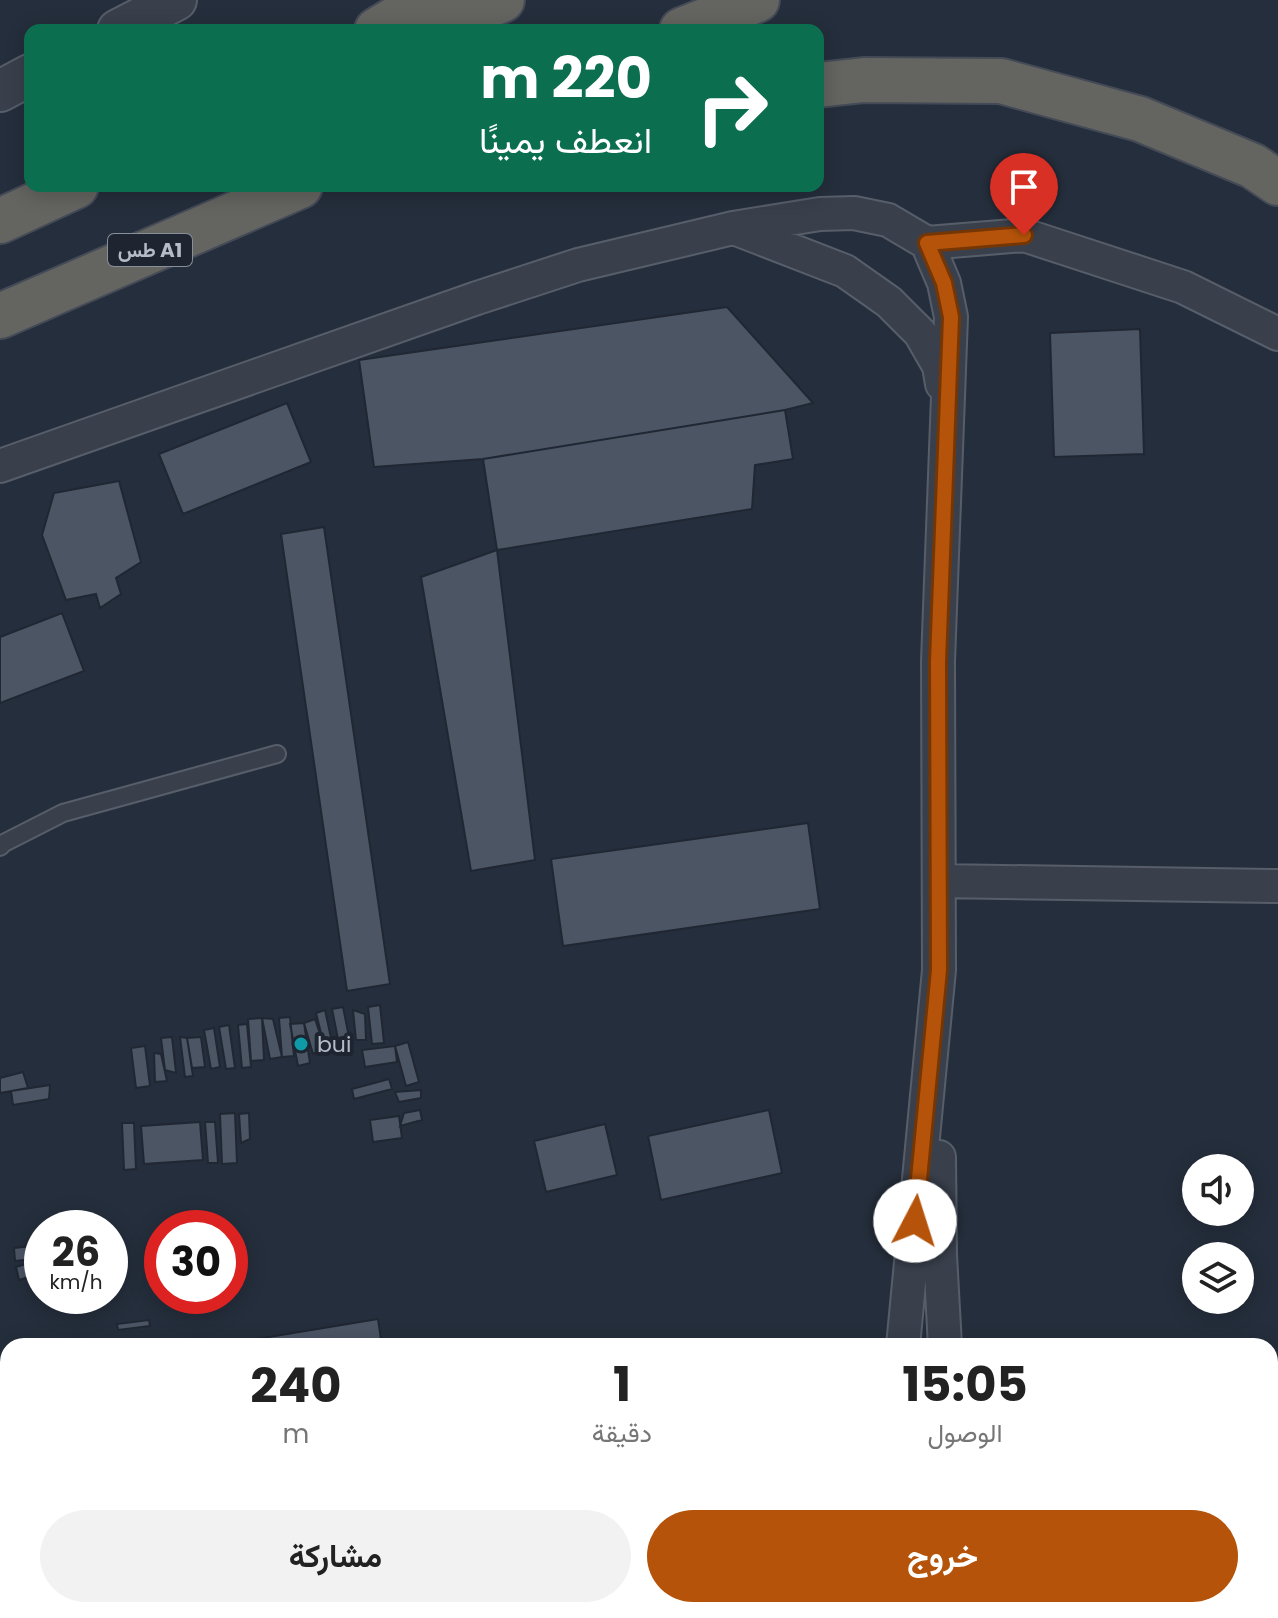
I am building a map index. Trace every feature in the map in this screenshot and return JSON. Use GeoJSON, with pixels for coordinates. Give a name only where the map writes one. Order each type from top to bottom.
{"type":"FeatureCollection","features":[{"type":"Feature","properties":{"kind":"highway"},"geometry":{"type":"LineString","coordinates":[[387,24],[427,0]]}},
{"type":"Feature","properties":{"kind":"highway"},"geometry":{"type":"LineString","coordinates":[[444,24],[502,0]]}},
{"type":"Feature","properties":{"kind":"highway"},"geometry":{"type":"LineString","coordinates":[[697,24],[757,0]]}},
{"type":"Feature","properties":{"kind":"highway"},"geometry":{"type":"LineString","coordinates":[[824,84],[864,80],[1001,81],[1140,119],[1253,166],[1278,183]]}},
{"type":"Feature","properties":{"kind":"highway"},"geometry":{"type":"LineString","coordinates":[[0,221],[63,192]]}},
{"type":"Feature","properties":{"kind":"highway","name":"طس A1"},"geometry":{"type":"LineString","coordinates":[[0,316],[286,192]]}},
{"type":"Feature","properties":{"kind":"street"},"geometry":{"type":"LineString","coordinates":[[130,24],[176,0]]}},
{"type":"Feature","properties":{"kind":"street"},"geometry":{"type":"LineString","coordinates":[[0,91],[24,78]]}},
{"type":"Feature","properties":{"kind":"street"},"geometry":{"type":"LineString","coordinates":[[0,466],[578,265],[733,228],[820,214],[854,213],[888,220],[927,243],[1024,235],[1183,287],[1278,334]]}},
{"type":"Feature","properties":{"kind":"street"},"geometry":{"type":"LineString","coordinates":[[733,228],[845,271],[889,302],[920,333],[939,366],[948,419]]}},
{"type":"Feature","properties":{"kind":"street"},"geometry":{"type":"LineString","coordinates":[[927,243],[944,283],[951,317],[938,661],[940,1255],[945,1338]]}},
{"type":"Feature","properties":{"kind":"street"},"geometry":{"type":"LineString","coordinates":[[940,881],[1278,886]]}},
{"type":"Feature","properties":{"kind":"street"},"geometry":{"type":"LineString","coordinates":[[904,1338],[939,970]]}},
{"type":"Feature","properties":{"kind":"lane"},"geometry":{"type":"LineString","coordinates":[[0,847],[63,813],[277,754]]}},
{"type":"Feature","properties":{"kind":"building"},"geometry":{"type":"Polygon","coordinates":[[[727,307],[813,403],[483,459],[374,467],[359,360],[727,307]]]}},
{"type":"Feature","properties":{"kind":"building"},"geometry":{"type":"Polygon","coordinates":[[[1140,329],[1144,454],[1054,457],[1050,333],[1140,329]]]}},
{"type":"Feature","properties":{"kind":"building"},"geometry":{"type":"Polygon","coordinates":[[[287,403],[311,462],[183,514],[159,454],[287,403]]]}},
{"type":"Feature","properties":{"kind":"building"},"geometry":{"type":"Polygon","coordinates":[[[785,410],[793,459],[755,465],[752,509],[497,550],[483,459],[785,410]]]}},
{"type":"Feature","properties":{"kind":"building"},"geometry":{"type":"Polygon","coordinates":[[[119,481],[141,562],[116,578],[121,594],[100,608],[96,594],[66,600],[42,535],[54,493],[119,481]]]}},
{"type":"Feature","properties":{"kind":"building"},"geometry":{"type":"Polygon","coordinates":[[[324,527],[390,984],[347,991],[281,534],[324,527]]]}},
{"type":"Feature","properties":{"kind":"building"},"geometry":{"type":"Polygon","coordinates":[[[497,550],[535,860],[471,871],[421,577],[497,550]]]}},
{"type":"Feature","properties":{"kind":"building"},"geometry":{"type":"Polygon","coordinates":[[[62,613],[84,671],[0,703],[0,637],[62,613]]]}},
{"type":"Feature","properties":{"kind":"building"},"geometry":{"type":"Polygon","coordinates":[[[808,823],[820,909],[563,946],[551,859],[808,823]]]}},
{"type":"Feature","properties":{"kind":"building"},"geometry":{"type":"Polygon","coordinates":[[[380,1005],[384,1043],[372,1044],[368,1007],[380,1005]]]}},
{"type":"Feature","properties":{"kind":"building"},"geometry":{"type":"Polygon","coordinates":[[[343,1007],[351,1047],[340,1049],[332,1009],[343,1007]]]}},
{"type":"Feature","properties":{"kind":"building"},"geometry":{"type":"Polygon","coordinates":[[[325,1010],[333,1047],[325,1049],[316,1013],[325,1010]]]}},
{"type":"Feature","properties":{"kind":"building"},"geometry":{"type":"Polygon","coordinates":[[[353,1010],[365,1014],[366,1040],[356,1040],[353,1010]]]}},
{"type":"Feature","properties":{"kind":"building"},"geometry":{"type":"Polygon","coordinates":[[[290,1017],[294,1056],[282,1057],[279,1018],[290,1017]]]}},
{"type":"Feature","properties":{"kind":"building"},"geometry":{"type":"Polygon","coordinates":[[[262,1018],[264,1060],[251,1061],[248,1019],[262,1018]]]}},
{"type":"Feature","properties":{"kind":"building"},"geometry":{"type":"Polygon","coordinates":[[[262,1018],[273,1019],[282,1057],[270,1059],[262,1018]]]}},
{"type":"Feature","properties":{"kind":"building"},"geometry":{"type":"Polygon","coordinates":[[[315,1019],[325,1049],[313,1054],[304,1023],[315,1019]]]}},
{"type":"Feature","properties":{"kind":"building","name":"bui"},"geometry":{"type":"Polygon","coordinates":[[[304,1023],[310,1063],[298,1066],[290,1024],[304,1023]]]}},
{"type":"Feature","properties":{"kind":"building"},"geometry":{"type":"Polygon","coordinates":[[[247,1024],[251,1067],[242,1068],[238,1025],[247,1024]]]}},
{"type":"Feature","properties":{"kind":"building"},"geometry":{"type":"Polygon","coordinates":[[[229,1025],[235,1068],[226,1069],[219,1027],[229,1025]]]}},
{"type":"Feature","properties":{"kind":"building"},"geometry":{"type":"Polygon","coordinates":[[[214,1028],[220,1067],[211,1069],[204,1030],[214,1028]]]}},
{"type":"Feature","properties":{"kind":"building"},"geometry":{"type":"Polygon","coordinates":[[[172,1037],[176,1073],[165,1070],[161,1038],[172,1037]]]}},
{"type":"Feature","properties":{"kind":"building"},"geometry":{"type":"Polygon","coordinates":[[[180,1037],[187,1038],[193,1076],[185,1077],[180,1037]]]}},
{"type":"Feature","properties":{"kind":"building"},"geometry":{"type":"Polygon","coordinates":[[[201,1037],[205,1067],[192,1068],[187,1038],[201,1037]]]}},
{"type":"Feature","properties":{"kind":"building"},"geometry":{"type":"Polygon","coordinates":[[[408,1042],[419,1082],[406,1086],[395,1046],[408,1042]]]}},
{"type":"Feature","properties":{"kind":"building"},"geometry":{"type":"Polygon","coordinates":[[[145,1046],[150,1086],[136,1088],[131,1048],[145,1046]]]}},
{"type":"Feature","properties":{"kind":"building"},"geometry":{"type":"Polygon","coordinates":[[[395,1046],[397,1062],[365,1067],[362,1050],[395,1046]]]}},
{"type":"Feature","properties":{"kind":"building"},"geometry":{"type":"Polygon","coordinates":[[[154,1053],[161,1054],[167,1081],[155,1082],[154,1053]]]}},
{"type":"Feature","properties":{"kind":"building"},"geometry":{"type":"Polygon","coordinates":[[[23,1072],[28,1088],[0,1093],[0,1078],[23,1072]]]}},
{"type":"Feature","properties":{"kind":"building"},"geometry":{"type":"Polygon","coordinates":[[[389,1079],[392,1089],[354,1099],[352,1089],[389,1079]]]}},
{"type":"Feature","properties":{"kind":"building"},"geometry":{"type":"Polygon","coordinates":[[[50,1085],[49,1099],[13,1105],[11,1091],[50,1085]]]}},
{"type":"Feature","properties":{"kind":"building"},"geometry":{"type":"Polygon","coordinates":[[[421,1090],[421,1098],[399,1102],[395,1092],[421,1090]]]}},
{"type":"Feature","properties":{"kind":"building"},"geometry":{"type":"Polygon","coordinates":[[[420,1110],[422,1120],[400,1126],[404,1113],[420,1110]]]}},
{"type":"Feature","properties":{"kind":"building"},"geometry":{"type":"Polygon","coordinates":[[[769,1110],[782,1173],[661,1200],[648,1136],[769,1110]]]}},
{"type":"Feature","properties":{"kind":"building"},"geometry":{"type":"Polygon","coordinates":[[[235,1113],[237,1163],[222,1164],[220,1114],[235,1113]]]}},
{"type":"Feature","properties":{"kind":"building"},"geometry":{"type":"Polygon","coordinates":[[[249,1113],[250,1139],[241,1143],[239,1114],[249,1113]]]}},
{"type":"Feature","properties":{"kind":"building"},"geometry":{"type":"Polygon","coordinates":[[[399,1116],[402,1138],[373,1142],[370,1120],[399,1116]]]}},
{"type":"Feature","properties":{"kind":"building"},"geometry":{"type":"Polygon","coordinates":[[[200,1122],[203,1160],[144,1164],[141,1126],[200,1122]]]}},
{"type":"Feature","properties":{"kind":"building"},"geometry":{"type":"Polygon","coordinates":[[[205,1122],[215,1122],[218,1163],[208,1163],[205,1122]]]}},
{"type":"Feature","properties":{"kind":"building"},"geometry":{"type":"Polygon","coordinates":[[[122,1123],[134,1123],[136,1169],[124,1170],[122,1123]]]}},
{"type":"Feature","properties":{"kind":"building"},"geometry":{"type":"Polygon","coordinates":[[[605,1124],[617,1175],[546,1192],[534,1141],[605,1124]]]}},
{"type":"Feature","properties":{"kind":"building"},"geometry":{"type":"Polygon","coordinates":[[[24,1247],[24,1260],[15,1261],[14,1248],[24,1247]]]}},
{"type":"Feature","properties":{"kind":"building"},"geometry":{"type":"Polygon","coordinates":[[[24,1265],[24,1278],[19,1280],[16,1267],[24,1265]]]}},
{"type":"Feature","properties":{"kind":"building"},"geometry":{"type":"Polygon","coordinates":[[[378,1319],[381,1338],[263,1338],[378,1319]]]}},
{"type":"Feature","properties":{"kind":"building"},"geometry":{"type":"Polygon","coordinates":[[[149,1320],[150,1326],[118,1330],[117,1324],[149,1320]]]}},
{"type":"Feature","properties":{"kind":"place","name":"bui"},"geometry":{"type":"Point","coordinates":[301,1044]}},
{"type":"Feature","properties":{"kind":"route"},"geometry":{"type":"LineString","coordinates":[[915,1221],[939,970],[938,661],[951,317],[944,283],[927,243],[1024,235]]}}]}
